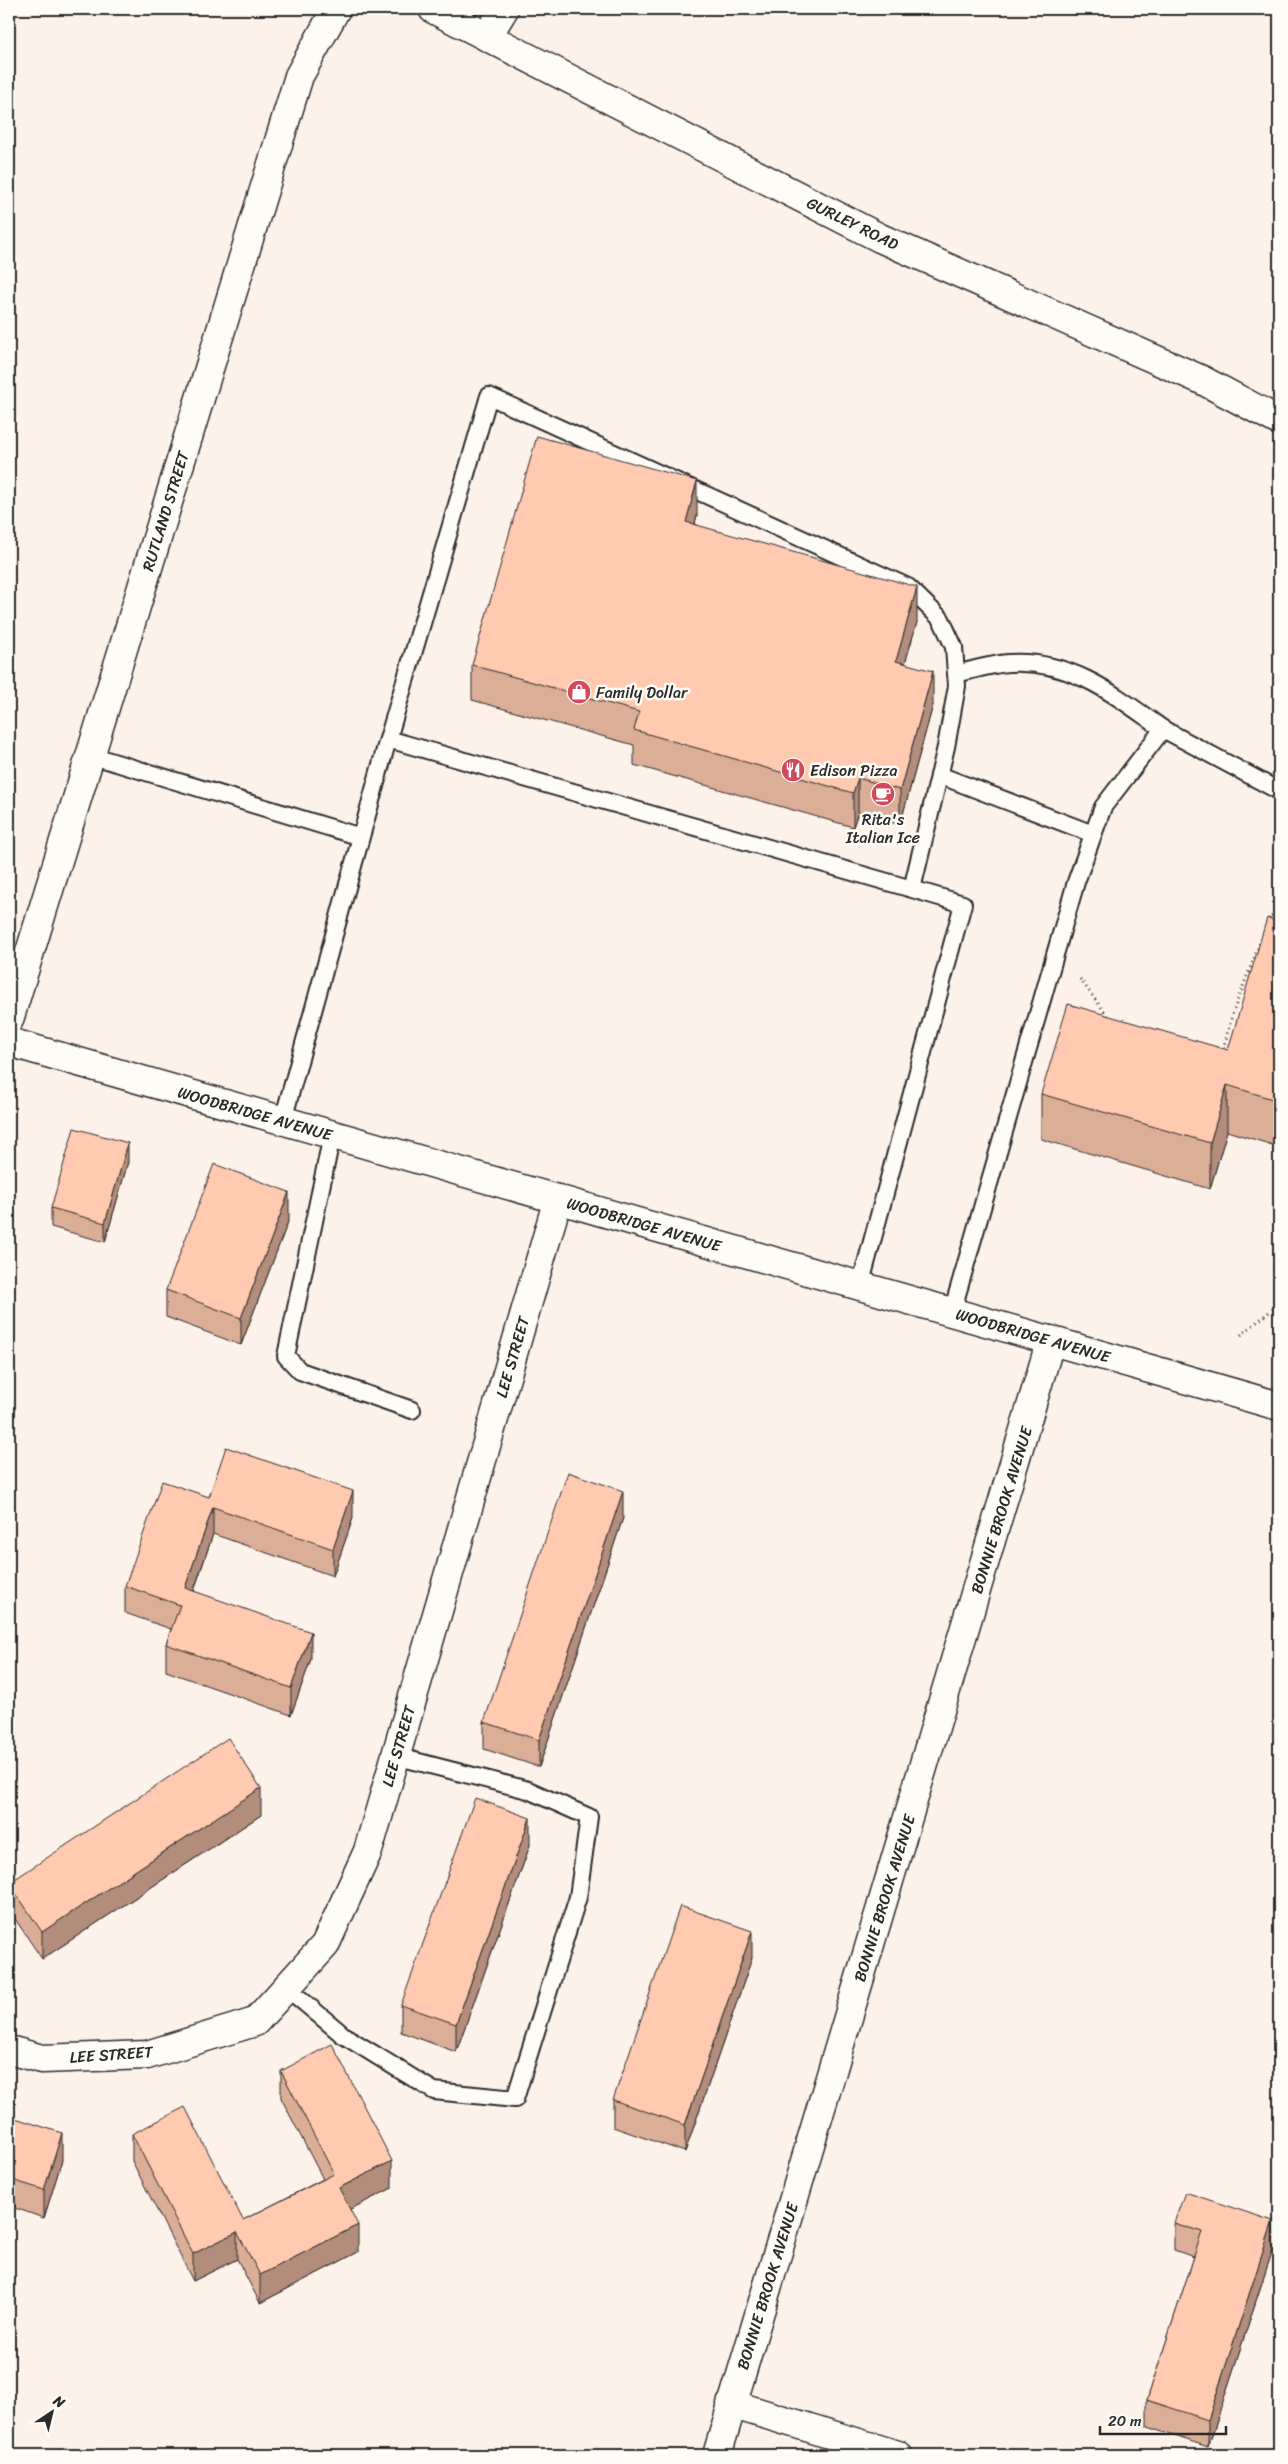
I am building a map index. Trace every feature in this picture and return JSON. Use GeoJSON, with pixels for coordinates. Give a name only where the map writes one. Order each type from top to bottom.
{"type":"FeatureCollection","features":[{"type":"Feature","properties":{"kind":"street","name":"RUTLAND STREET"},"geometry":{"type":"LineString","coordinates":[[9,1020],[299,76],[336,9]]}},
{"type":"Feature","properties":{"kind":"street","name":"GURLEY ROAD"},"geometry":{"type":"LineString","coordinates":[[433,9],[880,238],[1202,380],[1279,421]]}},
{"type":"Feature","properties":{"kind":"street"},"geometry":{"type":"LineString","coordinates":[[488,37],[504,9]]}},
{"type":"Feature","properties":{"kind":"street","name":"WOODBRIDGE AVENUE"},"geometry":{"type":"LineString","coordinates":[[9,1042],[1279,1406]]}},
{"type":"Feature","properties":{"kind":"street","name":"LEE STREET"},"geometry":{"type":"LineString","coordinates":[[9,2050],[42,2059],[146,2055],[255,2022],[325,1945],[368,1851],[558,1199]]}},
{"type":"Feature","properties":{"kind":"street","name":"BONNIE BROOK AVENUE"},"geometry":{"type":"LineString","coordinates":[[717,2455],[1051,1340]]}},
{"type":"Feature","properties":{"kind":"street"},"geometry":{"type":"LineString","coordinates":[[732,2404],[898,2455]]}},
{"type":"Feature","properties":{"kind":"lane"},"geometry":{"type":"LineString","coordinates":[[283,1120],[360,837],[489,396],[908,587],[941,619],[954,647],[956,674],[954,704],[912,889]]}},
{"type":"Feature","properties":{"kind":"lane"},"geometry":{"type":"LineString","coordinates":[[956,674],[1007,663],[1039,664],[1079,674],[1113,694],[1163,729],[1279,791]]}},
{"type":"Feature","properties":{"kind":"lane"},"geometry":{"type":"LineString","coordinates":[[952,1312],[1076,882],[1102,807],[1163,729]]}},
{"type":"Feature","properties":{"kind":"lane"},"geometry":{"type":"LineString","coordinates":[[388,739],[963,904],[860,1286]]}},
{"type":"Feature","properties":{"kind":"lane"},"geometry":{"type":"LineString","coordinates":[[90,755],[360,837]]}},
{"type":"Feature","properties":{"kind":"lane"},"geometry":{"type":"LineString","coordinates":[[939,775],[1093,834]]}},
{"type":"Feature","properties":{"kind":"lane"},"geometry":{"type":"LineString","coordinates":[[332,1135],[286,1356],[300,1371],[412,1410]]}},
{"type":"Feature","properties":{"kind":"lane"},"geometry":{"type":"LineString","coordinates":[[286,1988],[343,2035],[434,2092],[515,2099],[578,1898],[589,1817],[528,1790],[395,1756]]}},
{"type":"Feature","properties":{"kind":"path"},"geometry":{"type":"LineString","coordinates":[[1268,924],[1279,905]]}},
{"type":"Feature","properties":{"kind":"path"},"geometry":{"type":"LineString","coordinates":[[1218,1062],[1233,1012],[1262,936]]}},
{"type":"Feature","properties":{"kind":"path"},"geometry":{"type":"LineString","coordinates":[[1077,976],[1112,1021]]}},
{"type":"Feature","properties":{"kind":"path"},"geometry":{"type":"LineString","coordinates":[[1241,1335],[1279,1304]]}},
{"type":"Feature","properties":{"kind":"building"},"geometry":{"type":"Polygon","coordinates":[[[537,436],[697,481],[686,522],[917,587],[896,661],[933,671],[900,790],[858,778],[853,793],[634,730],[639,712],[472,665],[537,436]]]}},
{"type":"Feature","properties":{"kind":"building"},"geometry":{"type":"Polygon","coordinates":[[[1267,918],[1279,921],[1279,1101],[1227,1085],[1210,1143],[1041,1094],[1068,1004],[1228,1050],[1267,918]]]}},
{"type":"Feature","properties":{"kind":"building"},"geometry":{"type":"Polygon","coordinates":[[[74,1128],[128,1143],[105,1223],[51,1208],[74,1128]]]}},
{"type":"Feature","properties":{"kind":"building"},"geometry":{"type":"Polygon","coordinates":[[[214,1164],[289,1192],[241,1318],[166,1290],[214,1164]]]}},
{"type":"Feature","properties":{"kind":"building"},"geometry":{"type":"Polygon","coordinates":[[[226,1447],[353,1491],[333,1549],[213,1507],[185,1588],[311,1632],[291,1688],[166,1644],[180,1605],[125,1586],[162,1481],[209,1497],[226,1447]]]}},
{"type":"Feature","properties":{"kind":"building"},"geometry":{"type":"Polygon","coordinates":[[[568,1472],[623,1491],[539,1740],[484,1722],[568,1472]]]}},
{"type":"Feature","properties":{"kind":"building"},"geometry":{"type":"Polygon","coordinates":[[[228,1738],[261,1788],[42,1932],[9,1883],[228,1738]]]}},
{"type":"Feature","properties":{"kind":"building"},"geometry":{"type":"Polygon","coordinates":[[[475,1798],[530,1818],[456,2024],[401,2005],[475,1798]]]}},
{"type":"Feature","properties":{"kind":"building"},"geometry":{"type":"Polygon","coordinates":[[[680,1906],[752,1931],[685,2125],[613,2100],[680,1906]]]}},
{"type":"Feature","properties":{"kind":"building"},"geometry":{"type":"Polygon","coordinates":[[[332,2044],[392,2161],[339,2188],[358,2225],[260,2275],[237,2232],[193,2254],[132,2134],[185,2107],[243,2220],[334,2174],[281,2071],[332,2044]]]}},
{"type":"Feature","properties":{"kind":"building"},"geometry":{"type":"Polygon","coordinates":[[[9,2116],[62,2133],[44,2190],[9,2179],[9,2116]]]}},
{"type":"Feature","properties":{"kind":"building"},"geometry":{"type":"Polygon","coordinates":[[[1185,2192],[1273,2221],[1208,2420],[1147,2400],[1202,2232],[1174,2223],[1185,2192]]]}},
{"type":"Feature","properties":{"kind":"place","name":"Family Dollar"},"geometry":{"type":"Point","coordinates":[579,692]}},
{"type":"Feature","properties":{"kind":"place","name":"Edison Pizza"},"geometry":{"type":"Point","coordinates":[793,770]}},
{"type":"Feature","properties":{"kind":"place","name":"Rita's Italian Ice"},"geometry":{"type":"Point","coordinates":[883,794]}}]}
